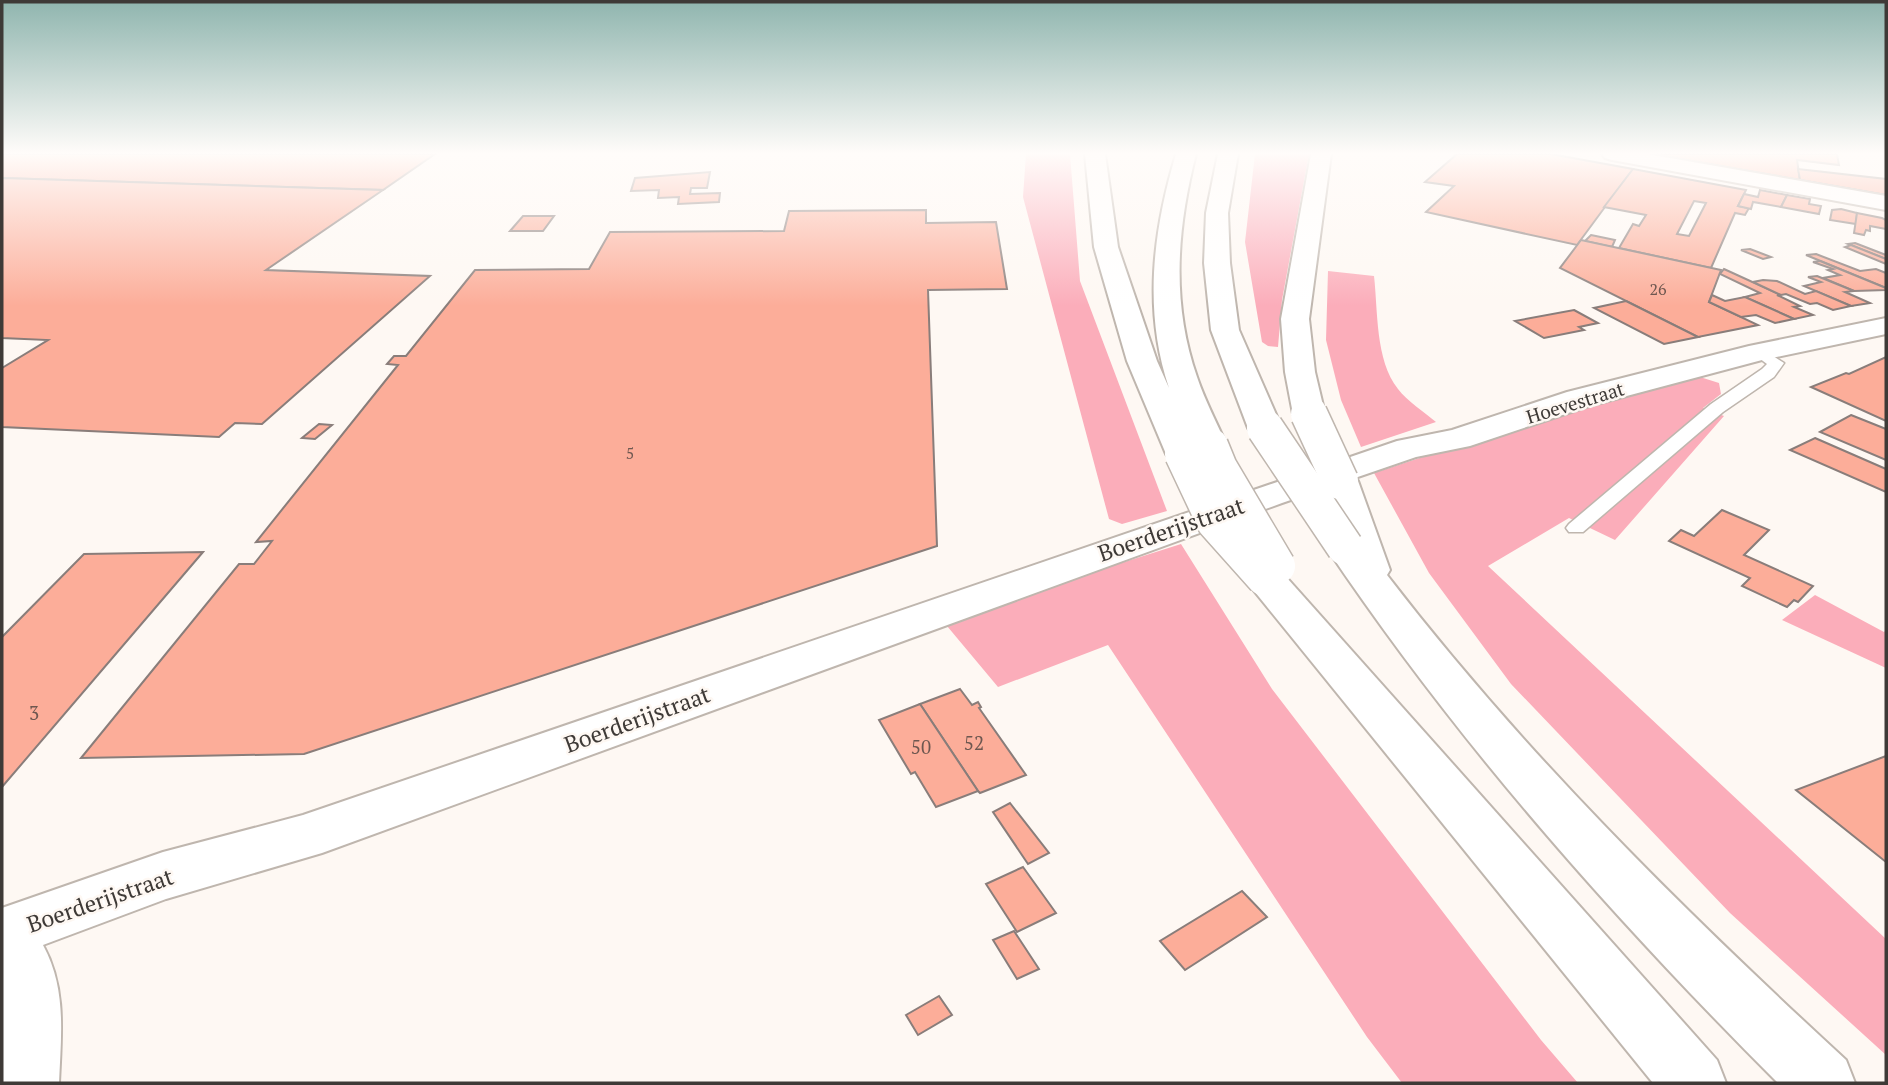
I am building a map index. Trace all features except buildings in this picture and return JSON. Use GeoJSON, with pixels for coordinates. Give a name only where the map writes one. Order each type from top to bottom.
{"type":"FeatureCollection","features":[{"type":"Feature","properties":{"kind":"main road"},"geometry":{"type":"LineString","coordinates":[[1101,205],[1106,247],[1142,360],[1196,450]]}},
{"type":"Feature","properties":{"kind":"main road"},"geometry":{"type":"LineString","coordinates":[[1174,205],[1166,236],[1167,317],[1215,522],[1273,575],[1325,646],[1694,1083]]}},
{"type":"Feature","properties":{"kind":"main road"},"geometry":{"type":"LineString","coordinates":[[1219,205],[1217,263],[1225,330],[1265,428],[1352,544],[1377,592],[1521,772],[1745,1009],[1823,1083]]}},
{"type":"Feature","properties":{"kind":"main road"},"geometry":{"type":"LineString","coordinates":[[1313,205],[1295,319],[1300,372],[1310,414],[1340,481],[1352,544]]}},
{"type":"Feature","properties":{"kind":"main road","name":"Hoevestraat"},"geometry":{"type":"LineString","coordinates":[[1269,495],[1409,448],[1458,439],[1578,399],[1759,352],[1886,326]]}},
{"type":"Feature","properties":{"kind":"main road","name":"Boerderijstraat"},"geometry":{"type":"LineString","coordinates":[[2,936],[163,876],[303,837],[1269,495]]}},
{"type":"Feature","properties":{"kind":"main road"},"geometry":{"type":"LineString","coordinates":[[2,936],[15,947],[29,983],[27,1083]]}},
{"type":"Feature","properties":{"kind":"lane"},"geometry":{"type":"LineString","coordinates":[[1576,528],[1717,408],[1768,373],[1776,363],[1759,352]]}},
{"type":"Feature","properties":{"kind":"shaded area"},"geometry":{"type":"Polygon","coordinates":[[[1025,205],[1074,205],[1080,281],[1167,511],[1122,524],[1109,519],[1025,205]]]}},
{"type":"Feature","properties":{"kind":"shaded area"},"geometry":{"type":"Polygon","coordinates":[[[1249,205],[1300,205],[1282,300],[1278,347],[1262,342],[1245,242],[1249,205]]]}},
{"type":"Feature","properties":{"kind":"shaded area"},"geometry":{"type":"Polygon","coordinates":[[[1328,271],[1374,276],[1379,334],[1385,364],[1398,389],[1436,422],[1361,447],[1341,400],[1326,340],[1328,271]]]}},
{"type":"Feature","properties":{"kind":"shaded area"},"geometry":{"type":"Polygon","coordinates":[[[1700,377],[1719,383],[1721,394],[1703,408],[1724,416],[1615,540],[1569,518],[1488,566],[1886,939],[1886,1055],[1730,913],[1511,684],[1429,573],[1374,473],[1544,417],[1700,377]]]}},
{"type":"Feature","properties":{"kind":"shaded area"},"geometry":{"type":"Polygon","coordinates":[[[1181,544],[1272,689],[1541,1040],[1578,1083],[1402,1083],[1367,1037],[1108,645],[998,687],[942,620],[1181,544]]]}},
{"type":"Feature","properties":{"kind":"shaded area"},"geometry":{"type":"Polygon","coordinates":[[[1815,595],[1884,632],[1886,630],[1886,668],[1782,620],[1815,595]]]}}]}
